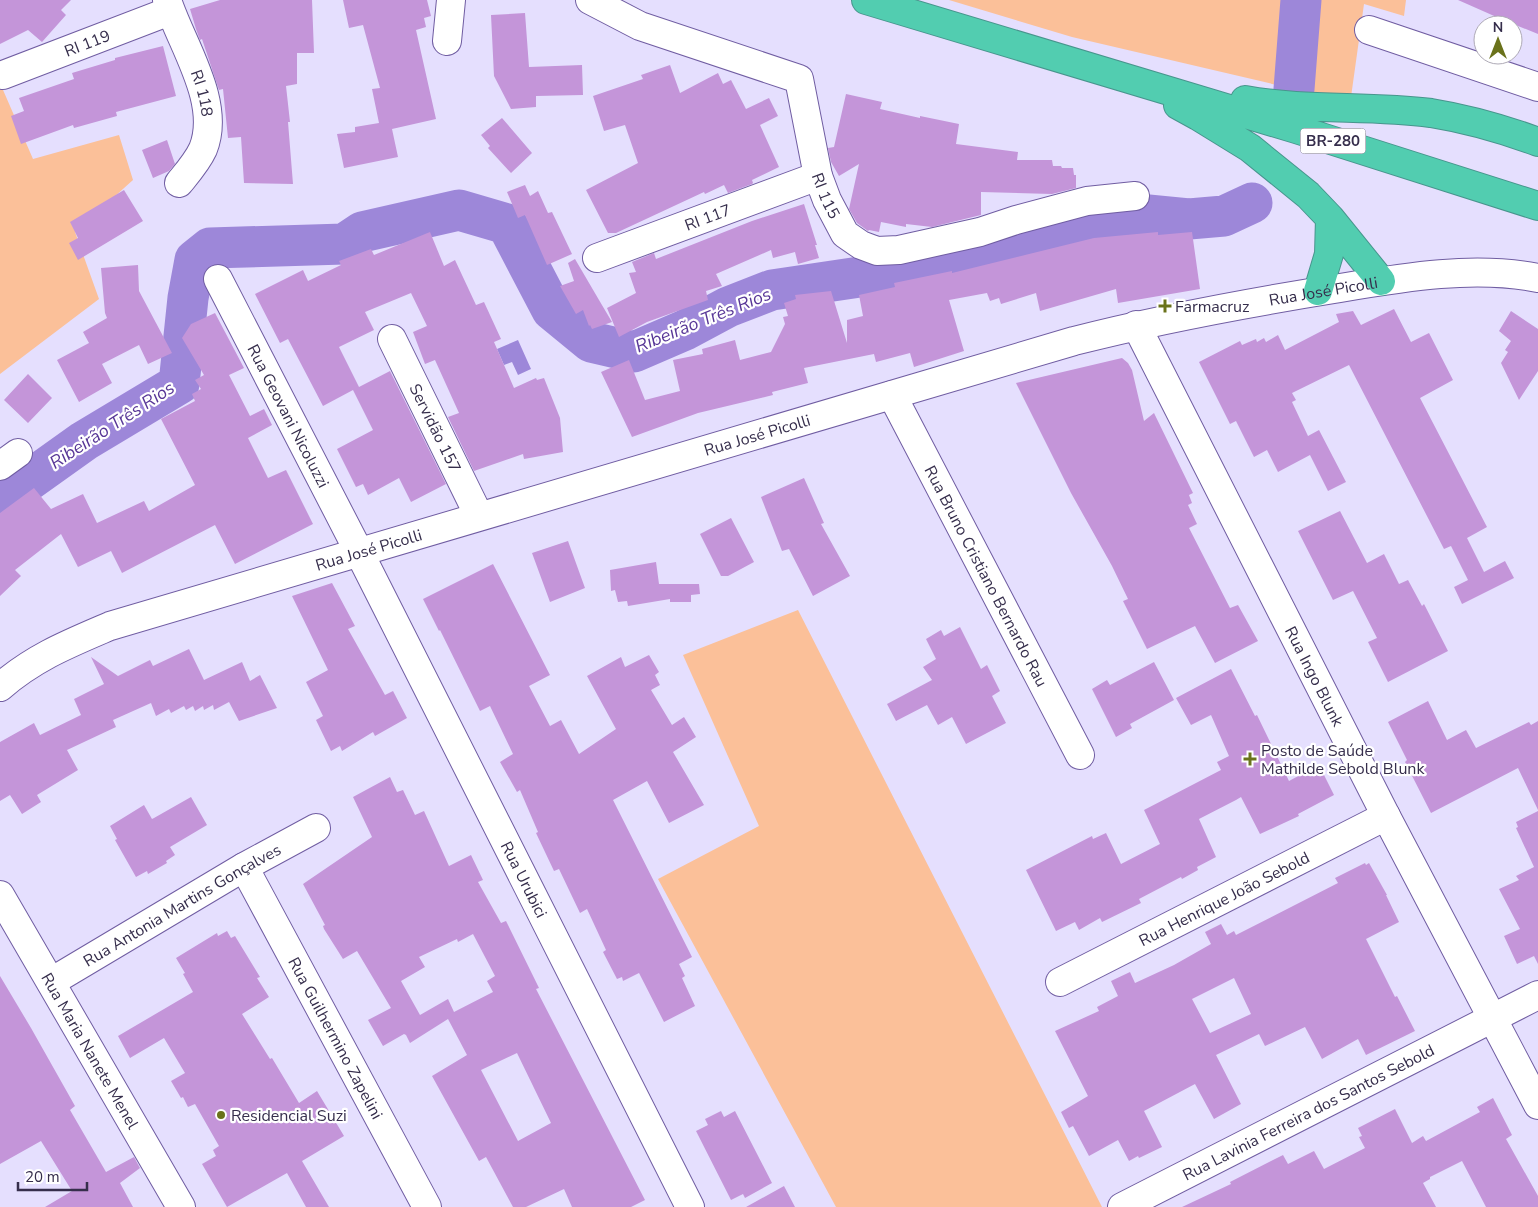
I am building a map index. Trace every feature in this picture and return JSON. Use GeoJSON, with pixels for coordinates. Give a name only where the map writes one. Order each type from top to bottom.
{"type":"FeatureCollection","features":[{"type":"Feature","properties":{"kind":"highway","name":"BR-280"},"geometry":{"type":"LineString","coordinates":[[866,0],[1305,132],[1538,206]]}},
{"type":"Feature","properties":{"kind":"highway"},"geometry":{"type":"LineString","coordinates":[[1128,78],[1252,101],[1308,108],[1430,113],[1477,122],[1538,142]]}},
{"type":"Feature","properties":{"kind":"highway"},"geometry":{"type":"LineString","coordinates":[[1128,78],[1198,116],[1250,148],[1308,195],[1330,218],[1381,282]]}},
{"type":"Feature","properties":{"kind":"highway"},"geometry":{"type":"LineString","coordinates":[[1318,292],[1329,254],[1330,218]]}},
{"type":"Feature","properties":{"kind":"street"},"geometry":{"type":"LineString","coordinates":[[447,41],[451,0]]}},
{"type":"Feature","properties":{"kind":"street","name":"RI 115"},"geometry":{"type":"LineString","coordinates":[[590,0],[640,26],[799,79],[818,176],[838,222],[846,234],[861,245],[877,251],[899,250],[980,232],[1016,220],[1087,201],[1135,196]]}},
{"type":"Feature","properties":{"kind":"street","name":"RI 119"},"geometry":{"type":"LineString","coordinates":[[3,75],[168,5]]}},
{"type":"Feature","properties":{"kind":"street","name":"RI 118"},"geometry":{"type":"LineString","coordinates":[[168,5],[200,82],[208,112],[207,134],[202,149],[195,164],[179,183]]}},
{"type":"Feature","properties":{"kind":"street"},"geometry":{"type":"LineString","coordinates":[[1369,30],[1538,87]]}},
{"type":"Feature","properties":{"kind":"street","name":"RI 117"},"geometry":{"type":"LineString","coordinates":[[597,258],[818,176]]}},
{"type":"Feature","properties":{"kind":"street","name":"Rua José Picolli"},"geometry":{"type":"LineString","coordinates":[[0,687],[16,674],[54,650],[110,626],[1074,341],[1136,325],[1240,304],[1381,282],[1434,276],[1496,273],[1538,278]]}},
{"type":"Feature","properties":{"kind":"street","name":"Rua Geovani Nicoluzzi"},"geometry":{"type":"LineString","coordinates":[[218,279],[359,552]]}},
{"type":"Feature","properties":{"kind":"street","name":"Rua Ingo Blunk"},"geometry":{"type":"LineString","coordinates":[[1136,325],[1386,816],[1494,1018],[1538,1105]]}},
{"type":"Feature","properties":{"kind":"street","name":"Servidão 157"},"geometry":{"type":"LineString","coordinates":[[392,339],[479,516]]}},
{"type":"Feature","properties":{"kind":"street","name":"Rua Bruno Cristiano Bernardo Rau"},"geometry":{"type":"LineString","coordinates":[[892,395],[1080,755]]}},
{"type":"Feature","properties":{"kind":"street","name":"Rua Urubici"},"geometry":{"type":"LineString","coordinates":[[359,552],[690,1207]]}},
{"type":"Feature","properties":{"kind":"street","name":"Rua Henrique João Sebold"},"geometry":{"type":"LineString","coordinates":[[1060,982],[1386,816]]}},
{"type":"Feature","properties":{"kind":"street","name":"Rua Antonia Martins Gonçalves"},"geometry":{"type":"LineString","coordinates":[[51,982],[244,868],[316,828]]}},
{"type":"Feature","properties":{"kind":"street","name":"Rua Guilhermino Zapelini"},"geometry":{"type":"LineString","coordinates":[[244,868],[427,1207]]}},
{"type":"Feature","properties":{"kind":"street","name":"Rua Maria Nanete Menel"},"geometry":{"type":"LineString","coordinates":[[0,895],[181,1207]]}},
{"type":"Feature","properties":{"kind":"street","name":"Rua Lavinia Ferreira dos Santos Sebold"},"geometry":{"type":"LineString","coordinates":[[1122,1207],[1538,995]]}},
{"type":"Feature","properties":{"kind":"shaded area"},"geometry":{"type":"Polygon","coordinates":[[[949,0],[1406,0],[1404,16],[1364,4],[1351,97],[1294,89],[1072,37],[949,0]]]}},
{"type":"Feature","properties":{"kind":"shaded area"},"geometry":{"type":"Polygon","coordinates":[[[0,83],[33,159],[119,135],[133,180],[75,232],[99,299],[0,374],[0,83]]]}},
{"type":"Feature","properties":{"kind":"shaded area"},"geometry":{"type":"Polygon","coordinates":[[[518,340],[531,369],[518,375],[512,362],[504,365],[497,349],[518,340]]]}},
{"type":"Feature","properties":{"kind":"shaded area"},"geometry":{"type":"Polygon","coordinates":[[[798,610],[1102,1207],[836,1207],[658,879],[759,826],[683,655],[798,610]]]}},
{"type":"Feature","properties":{"kind":"building"},"geometry":{"type":"Polygon","coordinates":[[[0,0],[71,0],[61,10],[66,15],[42,42],[28,30],[0,44],[0,0]]]}},
{"type":"Feature","properties":{"kind":"building"},"geometry":{"type":"Polygon","coordinates":[[[220,0],[312,0],[314,53],[297,53],[297,84],[286,86],[293,184],[244,183],[241,137],[228,138],[223,89],[219,90],[190,9],[220,0]]]}},
{"type":"Feature","properties":{"kind":"building"},"geometry":{"type":"Polygon","coordinates":[[[343,0],[427,0],[431,16],[424,18],[426,27],[416,30],[436,119],[392,129],[398,157],[344,168],[337,134],[355,132],[355,127],[379,123],[372,89],[380,88],[363,25],[349,28],[343,0]]]}},
{"type":"Feature","properties":{"kind":"building"},"geometry":{"type":"Polygon","coordinates":[[[1458,0],[1538,0],[1538,34],[1523,28],[1523,15],[1492,15],[1458,0]]]}},
{"type":"Feature","properties":{"kind":"building"},"geometry":{"type":"Polygon","coordinates":[[[525,13],[529,67],[582,65],[583,95],[536,96],[536,107],[511,109],[494,76],[491,15],[525,13]]]}},
{"type":"Feature","properties":{"kind":"building"},"geometry":{"type":"Polygon","coordinates":[[[163,46],[176,96],[116,112],[117,116],[74,128],[73,125],[21,144],[11,116],[24,111],[19,98],[74,79],[72,73],[115,60],[115,58],[163,46]]]}},
{"type":"Feature","properties":{"kind":"building"},"geometry":{"type":"Polygon","coordinates":[[[670,65],[680,93],[718,73],[723,84],[731,80],[746,109],[769,98],[778,116],[760,125],[779,167],[752,180],[752,184],[728,193],[724,185],[705,194],[704,192],[616,233],[608,233],[586,190],[638,163],[625,125],[604,131],[593,96],[643,79],[641,75],[670,65]]]}},
{"type":"Feature","properties":{"kind":"building"},"geometry":{"type":"Polygon","coordinates":[[[846,94],[882,102],[880,109],[959,124],[956,144],[1018,152],[1017,160],[1052,160],[1053,166],[1073,168],[1074,175],[1076,175],[1076,188],[1052,194],[981,192],[981,215],[932,227],[906,224],[906,227],[881,222],[879,232],[868,231],[857,223],[849,209],[859,164],[839,176],[831,162],[828,148],[834,147],[846,94]]]}},
{"type":"Feature","properties":{"kind":"building"},"geometry":{"type":"Polygon","coordinates":[[[502,118],[532,153],[511,173],[488,148],[490,146],[481,135],[502,118]]]}},
{"type":"Feature","properties":{"kind":"building"},"geometry":{"type":"Polygon","coordinates":[[[167,140],[175,164],[169,171],[153,178],[142,150],[167,140]]]}},
{"type":"Feature","properties":{"kind":"building"},"geometry":{"type":"Polygon","coordinates":[[[525,185],[530,196],[538,191],[548,213],[552,212],[572,254],[547,265],[525,215],[518,218],[507,192],[525,185]]]}},
{"type":"Feature","properties":{"kind":"building"},"geometry":{"type":"Polygon","coordinates":[[[124,190],[143,221],[78,260],[69,243],[78,238],[70,222],[124,190]]]}},
{"type":"Feature","properties":{"kind":"building"},"geometry":{"type":"Polygon","coordinates":[[[804,204],[817,245],[815,245],[819,258],[798,264],[795,252],[773,258],[771,250],[716,274],[722,286],[706,291],[708,300],[647,322],[619,337],[607,308],[636,293],[629,273],[636,272],[632,262],[654,253],[656,259],[752,221],[804,204]]]}},
{"type":"Feature","properties":{"kind":"building"},"geometry":{"type":"Polygon","coordinates":[[[430,232],[444,266],[455,260],[476,305],[484,302],[501,339],[494,342],[514,388],[536,378],[537,380],[544,378],[560,418],[563,452],[524,459],[523,454],[474,471],[448,417],[459,413],[435,360],[425,364],[413,332],[427,326],[411,293],[365,312],[374,330],[339,347],[359,387],[390,371],[446,484],[411,502],[399,478],[368,495],[363,484],[356,487],[337,449],[373,430],[353,390],[323,406],[288,339],[280,343],[255,294],[303,270],[308,281],[341,265],[339,261],[371,249],[374,255],[430,232]]]}},
{"type":"Feature","properties":{"kind":"building"},"geometry":{"type":"Polygon","coordinates":[[[1158,232],[1158,235],[1192,232],[1200,289],[1118,303],[1116,289],[1040,311],[1036,293],[1001,304],[999,298],[990,301],[987,293],[949,300],[964,351],[914,367],[910,353],[876,362],[874,354],[804,368],[808,383],[772,392],[773,395],[698,413],[632,437],[601,372],[629,360],[645,400],[680,391],[673,360],[703,354],[702,349],[735,340],[740,360],[771,352],[785,324],[783,317],[788,316],[784,303],[796,299],[795,295],[831,291],[847,343],[847,320],[863,316],[859,295],[895,287],[894,283],[952,271],[952,273],[1094,238],[1158,232]]]}},
{"type":"Feature","properties":{"kind":"building"},"geometry":{"type":"Polygon","coordinates":[[[575,259],[612,322],[592,329],[583,310],[576,314],[560,286],[574,281],[568,263],[575,259]]]}},
{"type":"Feature","properties":{"kind":"building"},"geometry":{"type":"Polygon","coordinates":[[[138,265],[139,291],[172,353],[148,364],[139,345],[102,364],[112,383],[79,402],[57,360],[89,343],[83,332],[107,318],[101,268],[138,265]]]}},
{"type":"Feature","properties":{"kind":"building"},"geometry":{"type":"Polygon","coordinates":[[[1394,309],[1411,342],[1429,333],[1453,380],[1420,398],[1487,527],[1467,538],[1484,572],[1505,561],[1514,578],[1462,604],[1454,587],[1468,580],[1451,546],[1444,549],[1349,365],[1292,393],[1296,400],[1292,402],[1308,436],[1319,430],[1346,482],[1328,491],[1310,455],[1278,472],[1267,450],[1254,457],[1236,421],[1230,424],[1199,362],[1240,341],[1242,345],[1256,339],[1257,342],[1264,338],[1266,342],[1278,335],[1285,350],[1339,322],[1336,314],[1353,311],[1361,325],[1394,309]]]}},
{"type":"Feature","properties":{"kind":"building"},"geometry":{"type":"Polygon","coordinates":[[[1511,311],[1538,329],[1538,371],[1519,400],[1501,363],[1508,352],[1505,350],[1511,341],[1499,331],[1511,311]]]}},
{"type":"Feature","properties":{"kind":"building"},"geometry":{"type":"Polygon","coordinates":[[[215,313],[244,368],[229,375],[250,416],[264,409],[272,425],[248,438],[268,478],[286,470],[313,524],[235,564],[215,525],[122,573],[111,551],[78,567],[61,534],[15,570],[21,576],[0,596],[0,513],[34,488],[51,509],[83,494],[97,523],[144,501],[149,511],[195,485],[161,419],[195,401],[192,394],[201,389],[195,380],[204,375],[182,338],[191,324],[215,313]]]}},
{"type":"Feature","properties":{"kind":"building"},"geometry":{"type":"Polygon","coordinates":[[[1122,358],[1132,370],[1144,421],[1154,413],[1193,493],[1189,495],[1192,503],[1188,505],[1197,524],[1189,528],[1230,608],[1238,605],[1258,641],[1215,663],[1195,626],[1147,649],[1123,601],[1128,599],[1112,566],[1071,493],[1016,383],[1122,358]]]}},
{"type":"Feature","properties":{"kind":"building"},"geometry":{"type":"Polygon","coordinates":[[[28,374],[52,398],[28,423],[4,400],[28,374]]]}},
{"type":"Feature","properties":{"kind":"building"},"geometry":{"type":"Polygon","coordinates":[[[804,478],[824,523],[821,524],[850,576],[813,596],[789,549],[782,551],[761,497],[804,478]]]}},
{"type":"Feature","properties":{"kind":"building"},"geometry":{"type":"Polygon","coordinates":[[[1340,511],[1367,563],[1384,554],[1399,584],[1408,580],[1422,606],[1424,604],[1448,651],[1388,682],[1368,642],[1377,638],[1353,591],[1333,600],[1298,531],[1340,511]]]}},
{"type":"Feature","properties":{"kind":"building"},"geometry":{"type":"Polygon","coordinates":[[[731,518],[754,562],[728,576],[721,576],[700,534],[731,518]]]}},
{"type":"Feature","properties":{"kind":"building"},"geometry":{"type":"Polygon","coordinates":[[[568,541],[585,588],[550,602],[532,553],[568,541]]]}},
{"type":"Feature","properties":{"kind":"building"},"geometry":{"type":"Polygon","coordinates":[[[656,562],[659,584],[699,584],[700,594],[691,595],[691,602],[670,602],[670,599],[628,606],[627,601],[618,602],[615,590],[611,591],[610,570],[656,562]]]}},
{"type":"Feature","properties":{"kind":"building"},"geometry":{"type":"Polygon","coordinates":[[[493,564],[550,675],[529,686],[550,726],[561,720],[579,754],[616,729],[587,676],[621,657],[625,667],[649,655],[659,672],[655,675],[660,685],[651,690],[672,725],[684,717],[696,737],[673,752],[704,805],[669,823],[647,781],[613,800],[692,957],[679,964],[685,976],[682,978],[695,1006],[664,1022],[639,973],[623,981],[622,977],[617,979],[603,952],[606,950],[587,909],[580,913],[559,869],[554,871],[536,833],[538,832],[520,790],[517,792],[500,762],[513,754],[490,706],[480,711],[423,599],[493,564]]]}},
{"type":"Feature","properties":{"kind":"building"},"geometry":{"type":"Polygon","coordinates":[[[332,583],[355,626],[348,629],[385,695],[393,691],[407,718],[375,736],[373,732],[342,751],[340,746],[331,751],[316,720],[323,716],[306,682],[328,670],[292,596],[332,583]]]}},
{"type":"Feature","properties":{"kind":"building"},"geometry":{"type":"Polygon","coordinates":[[[960,627],[981,669],[987,665],[1000,691],[992,696],[1006,723],[966,744],[952,717],[938,725],[927,705],[896,721],[887,704],[932,680],[923,667],[936,659],[926,639],[941,630],[944,636],[960,627]]]}},
{"type":"Feature","properties":{"kind":"building"},"geometry":{"type":"Polygon","coordinates":[[[189,649],[204,680],[242,662],[250,681],[260,675],[277,708],[239,721],[229,702],[214,710],[213,705],[204,710],[203,706],[195,711],[193,706],[186,710],[184,706],[171,713],[169,709],[156,716],[151,703],[113,720],[116,727],[67,750],[78,770],[37,795],[41,802],[22,814],[10,795],[0,801],[0,742],[34,723],[40,735],[81,715],[74,699],[104,684],[91,657],[118,676],[150,660],[153,666],[189,649]]]}},
{"type":"Feature","properties":{"kind":"building"},"geometry":{"type":"Polygon","coordinates":[[[1154,662],[1174,700],[1130,724],[1132,728],[1116,737],[1092,689],[1107,680],[1110,685],[1154,662]]]}},
{"type":"Feature","properties":{"kind":"building"},"geometry":{"type":"Polygon","coordinates":[[[1231,669],[1255,716],[1257,715],[1289,781],[1319,765],[1334,795],[1298,814],[1299,816],[1260,834],[1241,797],[1199,819],[1216,857],[1197,867],[1198,870],[1182,879],[1181,877],[1139,899],[1141,903],[1102,922],[1100,918],[1079,930],[1075,922],[1056,931],[1026,870],[1092,836],[1093,839],[1106,833],[1121,864],[1160,844],[1144,810],[1221,770],[1217,762],[1229,756],[1211,715],[1191,725],[1176,698],[1231,669]]]}},
{"type":"Feature","properties":{"kind":"building"},"geometry":{"type":"Polygon","coordinates":[[[1428,701],[1447,740],[1466,730],[1476,748],[1529,722],[1531,725],[1538,721],[1538,810],[1518,768],[1431,813],[1405,762],[1407,760],[1388,722],[1428,701]]]}},
{"type":"Feature","properties":{"kind":"building"},"geometry":{"type":"Polygon","coordinates":[[[390,777],[397,792],[403,790],[415,815],[424,811],[449,866],[471,855],[483,880],[478,882],[501,923],[506,921],[539,988],[536,989],[645,1200],[631,1207],[572,1207],[564,1189],[526,1207],[513,1207],[486,1157],[479,1161],[432,1076],[467,1055],[448,1019],[410,1043],[404,1034],[383,1046],[368,1020],[391,1008],[357,951],[343,959],[324,929],[323,926],[325,925],[303,884],[372,837],[353,797],[390,777]],[[473,934],[458,942],[457,939],[419,957],[425,967],[401,981],[420,1015],[448,999],[454,1012],[493,992],[487,981],[495,976],[473,934]],[[517,1053],[481,1070],[518,1141],[551,1123],[517,1053]]]}},
{"type":"Feature","properties":{"kind":"building"},"geometry":{"type":"Polygon","coordinates":[[[191,797],[207,825],[170,847],[175,855],[166,861],[167,863],[148,874],[147,871],[136,877],[115,840],[117,839],[110,826],[144,805],[152,819],[191,797]]]}},
{"type":"Feature","properties":{"kind":"building"},"geometry":{"type":"Polygon","coordinates":[[[1538,811],[1538,964],[1534,956],[1517,964],[1504,936],[1520,929],[1499,889],[1519,880],[1516,876],[1534,867],[1516,828],[1518,827],[1516,822],[1538,811]]]}},
{"type":"Feature","properties":{"kind":"building"},"geometry":{"type":"Polygon","coordinates":[[[1365,863],[1366,865],[1369,863],[1387,895],[1399,922],[1366,939],[1395,997],[1397,996],[1415,1031],[1366,1055],[1358,1039],[1322,1059],[1305,1027],[1265,1046],[1259,1034],[1216,1055],[1241,1104],[1214,1119],[1195,1084],[1144,1111],[1162,1147],[1129,1161],[1118,1140],[1089,1156],[1073,1126],[1069,1128],[1061,1112],[1088,1096],[1055,1031],[1099,1011],[1097,1007],[1118,996],[1111,981],[1130,972],[1135,983],[1174,965],[1211,944],[1205,932],[1221,924],[1227,935],[1234,931],[1236,935],[1338,883],[1335,878],[1365,863]],[[1234,978],[1192,999],[1210,1033],[1251,1014],[1234,978]]]}},
{"type":"Feature","properties":{"kind":"building"},"geometry":{"type":"Polygon","coordinates":[[[227,931],[231,938],[235,936],[260,977],[257,978],[269,997],[242,1014],[270,1059],[272,1058],[299,1103],[317,1091],[344,1136],[302,1161],[329,1207],[306,1207],[287,1173],[227,1207],[202,1164],[216,1156],[213,1150],[219,1146],[195,1104],[188,1107],[171,1081],[185,1073],[164,1038],[130,1058],[118,1036],[193,992],[176,958],[217,933],[218,936],[227,931]]]}},
{"type":"Feature","properties":{"kind":"building"},"geometry":{"type":"Polygon","coordinates":[[[0,976],[75,1106],[70,1110],[106,1172],[134,1157],[140,1168],[120,1183],[133,1207],[45,1207],[72,1191],[41,1141],[0,1164],[0,976]]]}},
{"type":"Feature","properties":{"kind":"building"},"geometry":{"type":"Polygon","coordinates":[[[1493,1098],[1512,1135],[1506,1139],[1538,1196],[1538,1207],[1486,1207],[1462,1161],[1430,1177],[1430,1179],[1423,1183],[1436,1207],[1182,1207],[1231,1184],[1230,1182],[1283,1155],[1288,1164],[1314,1151],[1324,1169],[1365,1148],[1359,1137],[1362,1136],[1358,1128],[1395,1109],[1412,1143],[1423,1136],[1426,1141],[1480,1112],[1477,1107],[1493,1098]]]}},
{"type":"Feature","properties":{"kind":"building"},"geometry":{"type":"Polygon","coordinates":[[[721,1111],[724,1117],[735,1111],[772,1183],[745,1198],[743,1194],[731,1200],[696,1131],[708,1125],[705,1119],[721,1111]]]}},
{"type":"Feature","properties":{"kind":"building"},"geometry":{"type":"Polygon","coordinates":[[[784,1186],[795,1207],[746,1207],[784,1186]]]}},
{"type":"Feature","properties":{"kind":"waterway","name":"Ribeirão Três Rios"},"geometry":{"type":"LineString","coordinates":[[1294,89],[1301,0]]}},
{"type":"Feature","properties":{"kind":"waterway","name":"Ribeirão Três Rios"},"geometry":{"type":"LineString","coordinates":[[0,501],[84,441],[179,384],[188,298],[195,260],[210,248],[344,244],[362,232],[459,210],[507,224],[552,310],[591,342],[634,352],[685,330],[728,307],[772,290],[934,266],[961,250],[1011,250],[1090,219],[1148,215],[1189,219],[1224,216],[1252,203]]}},
{"type":"Feature","properties":{"kind":"place","name":"Farmacruz"},"geometry":{"type":"Point","coordinates":[1165,306]}},
{"type":"Feature","properties":{"kind":"place","name":"Posto de Saúde Mathilde Sebold Blunk"},"geometry":{"type":"Point","coordinates":[1250,759]}},
{"type":"Feature","properties":{"kind":"place","name":"Residencial Suzi"},"geometry":{"type":"Point","coordinates":[221,1115]}}]}
